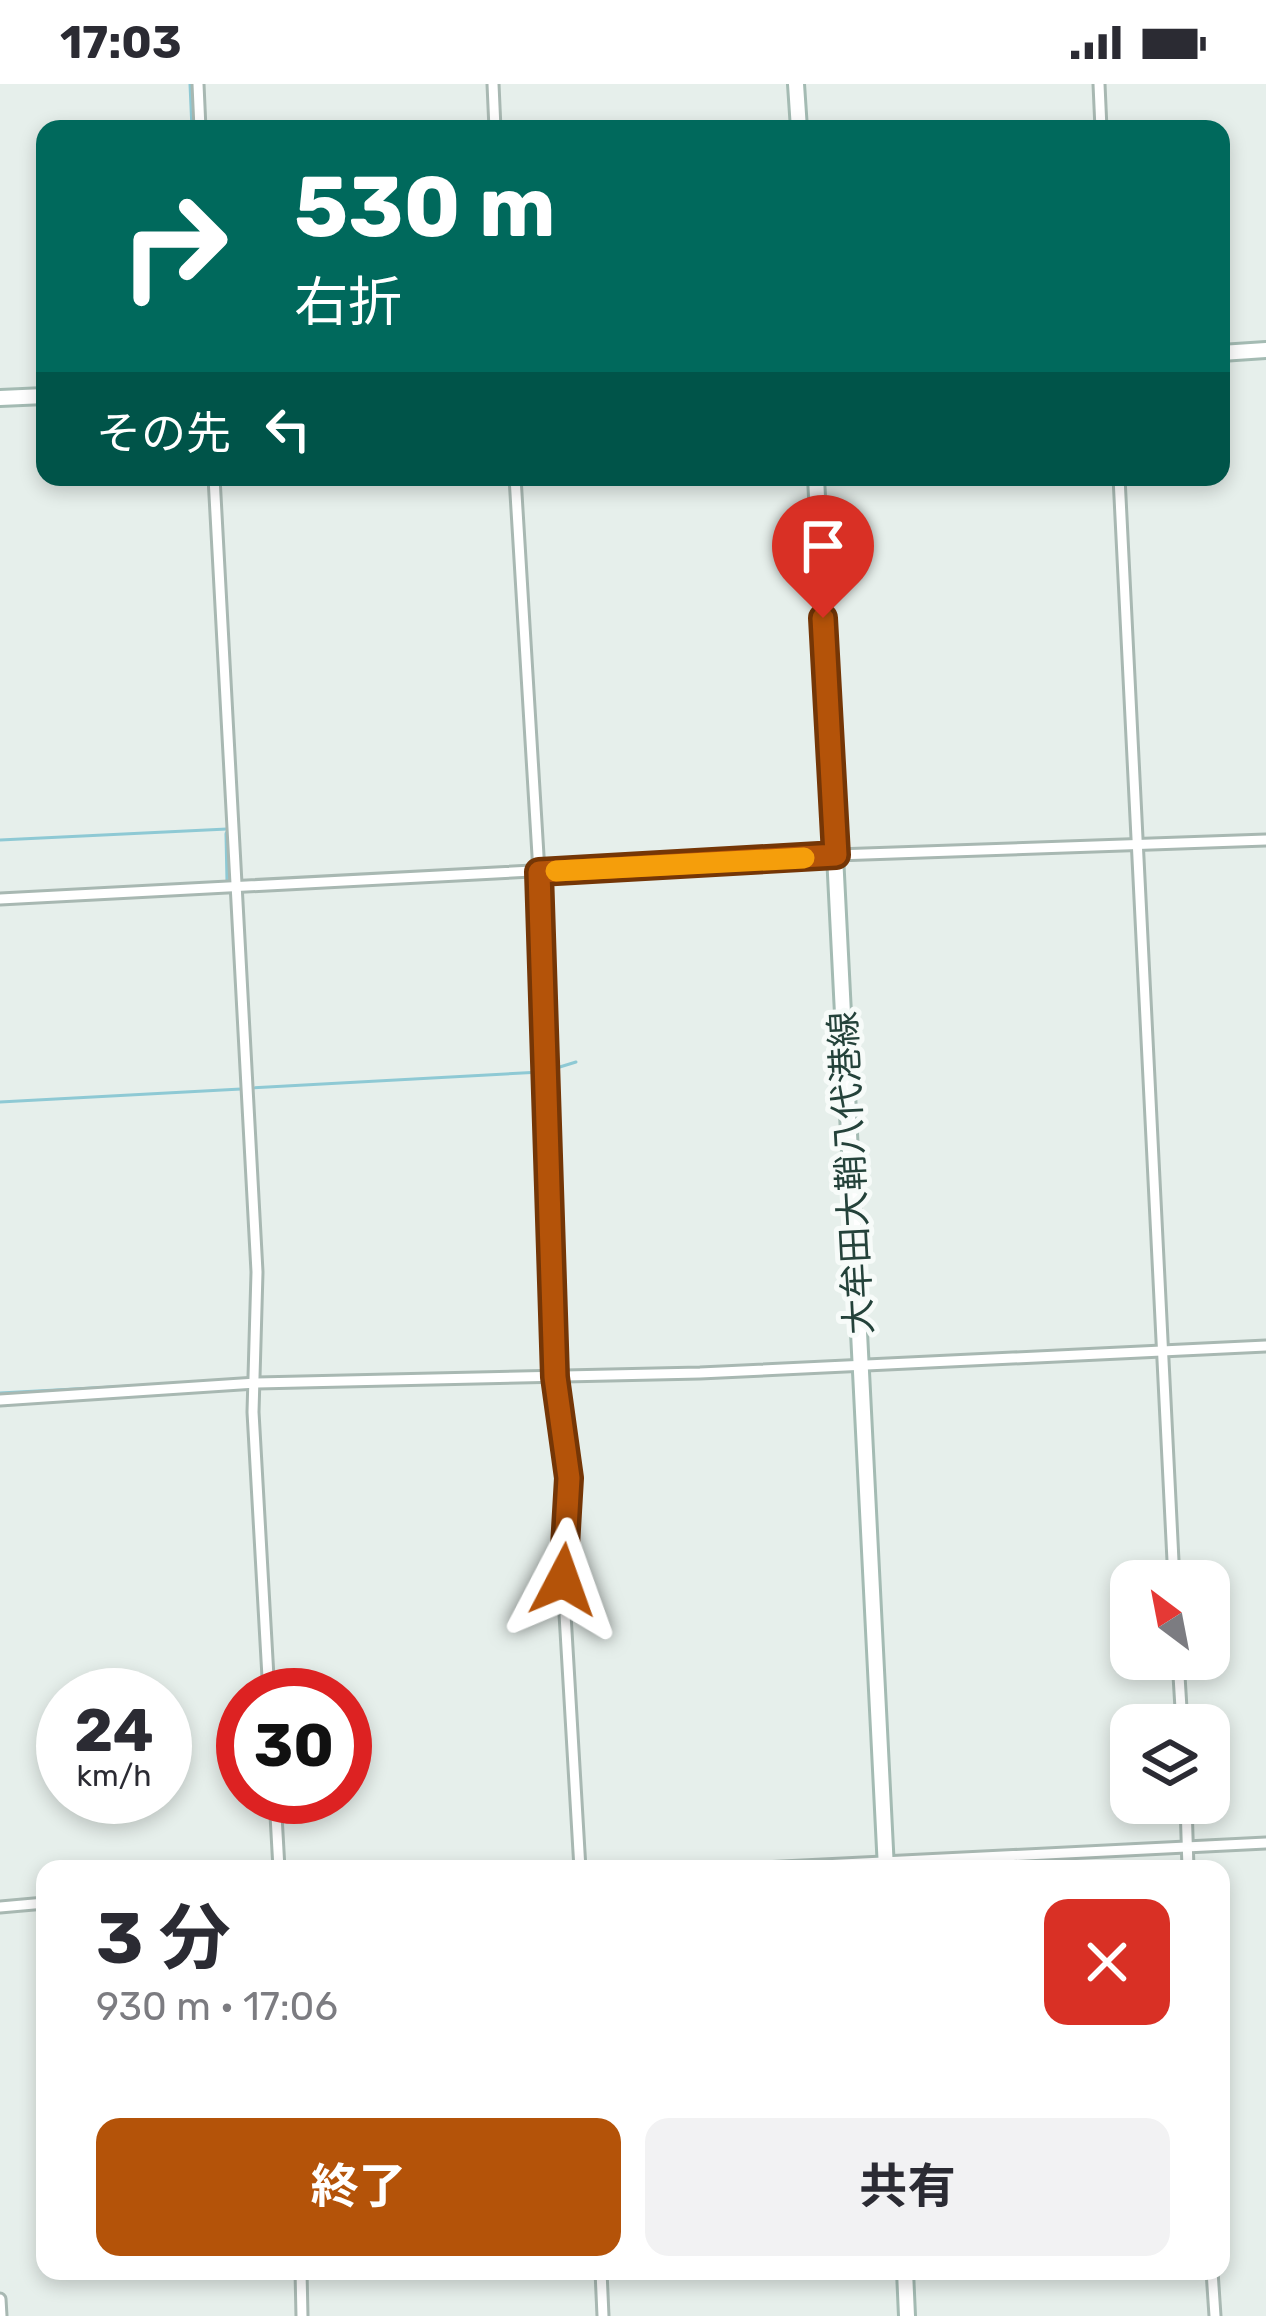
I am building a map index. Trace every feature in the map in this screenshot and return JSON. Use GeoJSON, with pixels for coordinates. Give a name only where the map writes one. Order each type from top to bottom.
{"type":"FeatureCollection","features":[{"type":"Feature","properties":{"kind":"main road"},"geometry":{"type":"LineString","coordinates":[[796,84],[798,120]]}},
{"type":"Feature","properties":{"kind":"main road"},"geometry":{"type":"LineString","coordinates":[[1230,352],[1266,350]]}},
{"type":"Feature","properties":{"kind":"main road"},"geometry":{"type":"LineString","coordinates":[[0,398],[36,396]]}},
{"type":"Feature","properties":{"kind":"main road","name":"大牟田大鞘八代港線"},"geometry":{"type":"LineString","coordinates":[[816,486],[886,1860]]}},
{"type":"Feature","properties":{"kind":"main road"},"geometry":{"type":"LineString","coordinates":[[905,2280],[907,2316]]}},
{"type":"Feature","properties":{"kind":"street"},"geometry":{"type":"LineString","coordinates":[[198,84],[200,120]]}},
{"type":"Feature","properties":{"kind":"street"},"geometry":{"type":"LineString","coordinates":[[493,84],[495,120]]}},
{"type":"Feature","properties":{"kind":"street"},"geometry":{"type":"LineString","coordinates":[[1100,84],[1102,120]]}},
{"type":"Feature","properties":{"kind":"street"},"geometry":{"type":"LineString","coordinates":[[214,486],[248,1090],[257,1383],[253,1412],[267,1668]]}},
{"type":"Feature","properties":{"kind":"street"},"geometry":{"type":"LineString","coordinates":[[516,486],[539,872],[555,1377],[569,1478],[563,1580],[579,1860]]}},
{"type":"Feature","properties":{"kind":"street"},"geometry":{"type":"LineString","coordinates":[[1120,486],[1173,1560]]}},
{"type":"Feature","properties":{"kind":"street"},"geometry":{"type":"LineString","coordinates":[[0,898],[836,855],[1266,840]]}},
{"type":"Feature","properties":{"kind":"street"},"geometry":{"type":"LineString","coordinates":[[0,1400],[257,1383],[555,1377],[1266,1346]]}},
{"type":"Feature","properties":{"kind":"street"},"geometry":{"type":"LineString","coordinates":[[276,1824],[278,1860]]}},
{"type":"Feature","properties":{"kind":"street"},"geometry":{"type":"LineString","coordinates":[[1186,1824],[1188,1860]]}},
{"type":"Feature","properties":{"kind":"street"},"geometry":{"type":"LineString","coordinates":[[965,1860],[1266,1843]]}},
{"type":"Feature","properties":{"kind":"street"},"geometry":{"type":"LineString","coordinates":[[0,1907],[36,1904]]}},
{"type":"Feature","properties":{"kind":"street"},"geometry":{"type":"LineString","coordinates":[[301,2280],[302,2316]]}},
{"type":"Feature","properties":{"kind":"street"},"geometry":{"type":"LineString","coordinates":[[602,2280],[604,2316]]}},
{"type":"Feature","properties":{"kind":"street"},"geometry":{"type":"LineString","coordinates":[[1213,2280],[1215,2316]]}},
{"type":"Feature","properties":{"kind":"street"},"geometry":{"type":"LineString","coordinates":[[0,2299],[1,2316]]}},
{"type":"Feature","properties":{"kind":"waterway"},"geometry":{"type":"LineString","coordinates":[[193,84],[195,120]]}},
{"type":"Feature","properties":{"kind":"waterway"},"geometry":{"type":"LineString","coordinates":[[0,840],[227,829]]}},
{"type":"Feature","properties":{"kind":"waterway"},"geometry":{"type":"LineString","coordinates":[[229,834],[230,882]]}},
{"type":"Feature","properties":{"kind":"waterway"},"geometry":{"type":"LineString","coordinates":[[407,873],[535,866]]}},
{"type":"Feature","properties":{"kind":"waterway"},"geometry":{"type":"LineString","coordinates":[[0,894],[230,882]]}},
{"type":"Feature","properties":{"kind":"waterway"},"geometry":{"type":"LineString","coordinates":[[550,1070],[576,1062]]}},
{"type":"Feature","properties":{"kind":"waterway"},"geometry":{"type":"LineString","coordinates":[[251,1088],[541,1072]]}},
{"type":"Feature","properties":{"kind":"waterway"},"geometry":{"type":"LineString","coordinates":[[0,1102],[241,1089]]}},
{"type":"Feature","properties":{"kind":"waterway"},"geometry":{"type":"LineString","coordinates":[[0,1393],[205,1382]]}},
{"type":"Feature","properties":{"kind":"slow traffic"},"geometry":{"type":"LineString","coordinates":[[556,871],[804,858]]}},
{"type":"Feature","properties":{"kind":"route"},"geometry":{"type":"LineString","coordinates":[[563,1580],[569,1478],[555,1377],[539,872],[836,855],[823,618]]}}]}
